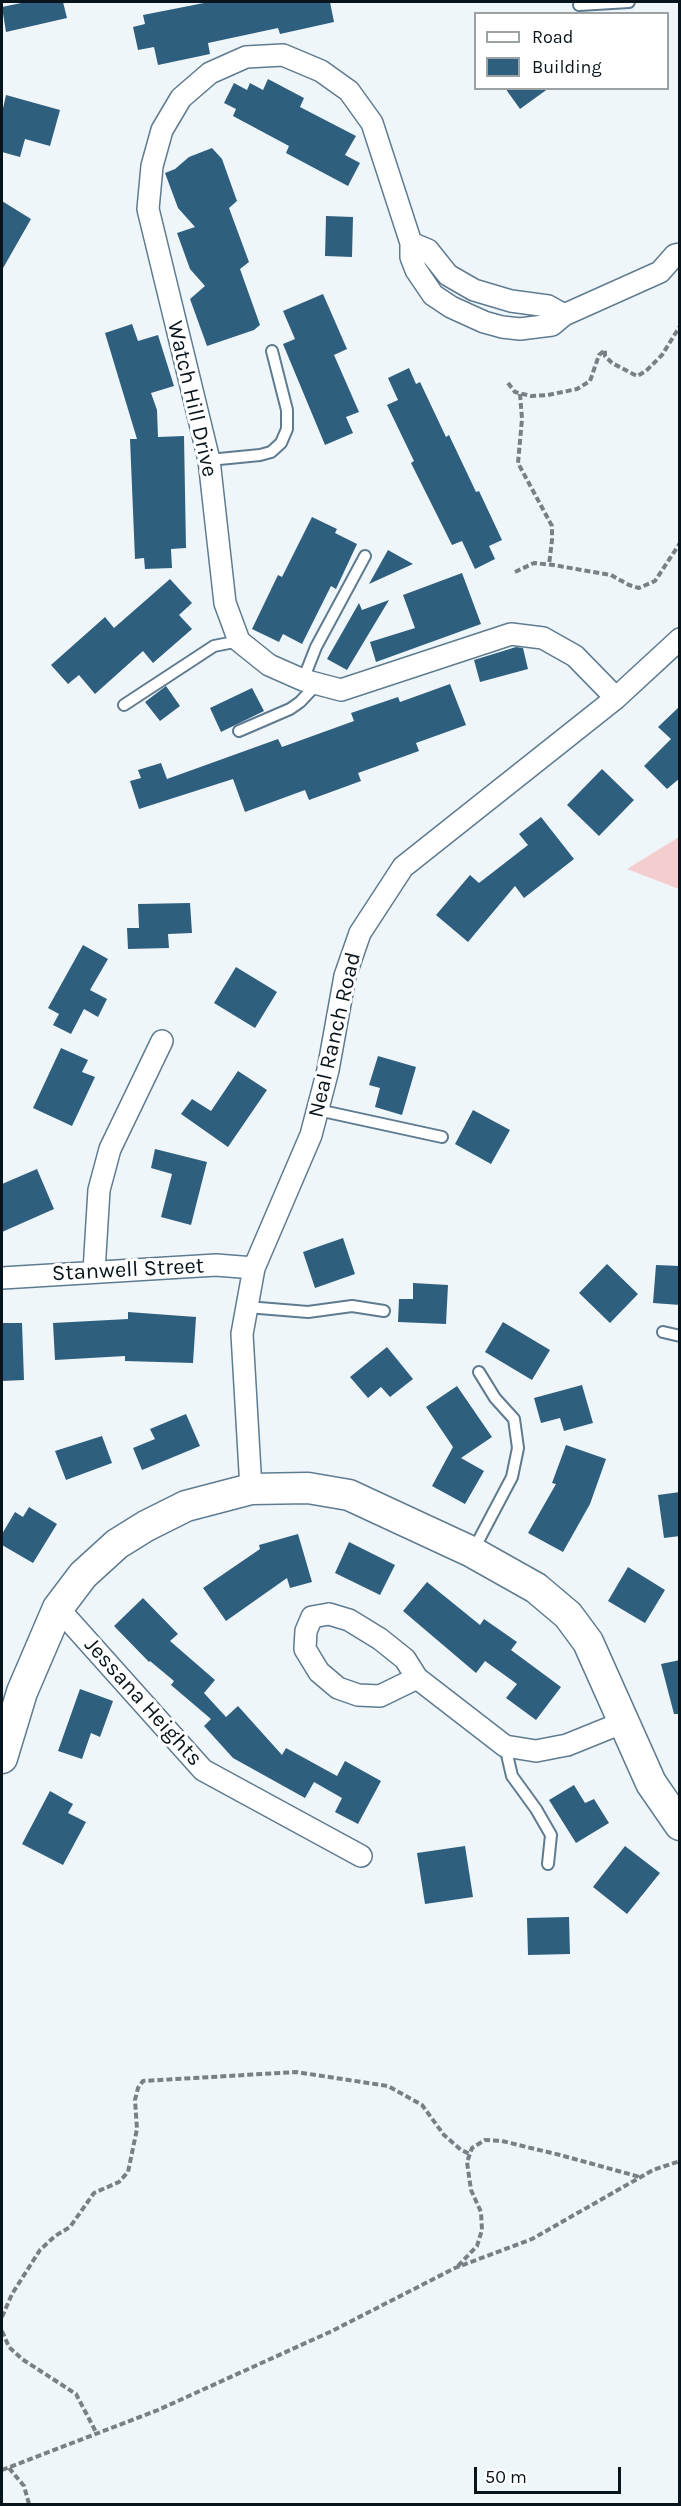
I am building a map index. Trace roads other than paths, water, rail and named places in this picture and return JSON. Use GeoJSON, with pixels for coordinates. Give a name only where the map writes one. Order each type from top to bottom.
{"type":"FeatureCollection","features":[{"type":"Feature","properties":{"kind":"street","name":"Watch Hill Drive"},"geometry":{"type":"LineString","coordinates":[[239,641],[225,603],[209,460],[148,209],[152,166],[162,130],[181,98],[210,73],[246,57],[283,55],[321,71],[349,91],[372,123],[411,243],[411,257],[424,285],[433,295],[467,315],[502,327],[520,329],[552,325],[564,315],[670,273],[675,255],[680,254]]}},
{"type":"Feature","properties":{"kind":"street"},"geometry":{"type":"LineString","coordinates":[[239,641],[269,665],[310,682],[341,690],[511,634],[543,638],[575,656],[616,698]]}},
{"type":"Feature","properties":{"kind":"street","name":"Neal Ranch Road"},"geometry":{"type":"LineString","coordinates":[[251,1490],[242,1334],[254,1268],[311,1135],[328,1070],[345,976],[360,933],[403,867],[616,698],[680,639]]}},
{"type":"Feature","properties":{"kind":"street"},"geometry":{"type":"LineString","coordinates":[[94,1271],[99,1190],[110,1149],[162,1041]]}},
{"type":"Feature","properties":{"kind":"street","name":"Stanwell Street"},"geometry":{"type":"LineString","coordinates":[[2,1278],[216,1265],[254,1268]]}},
{"type":"Feature","properties":{"kind":"street"},"geometry":{"type":"LineString","coordinates":[[2,1758],[22,1692],[58,1608],[83,1575],[117,1544],[186,1506],[251,1490],[308,1488],[349,1495],[472,1552],[537,1588],[568,1616],[588,1642],[651,1783],[680,1825]]}},
{"type":"Feature","properties":{"kind":"street","name":"Jessana Heights"},"geometry":{"type":"LineString","coordinates":[[58,1608],[203,1770],[361,1856]]}},
{"type":"Feature","properties":{"kind":"street"},"geometry":{"type":"LineString","coordinates":[[417,1678],[380,1696],[358,1695],[338,1689],[320,1672],[305,1649],[306,1631],[312,1617],[329,1614],[349,1620],[380,1639],[405,1659],[417,1678],[505,1746],[536,1751],[567,1745],[624,1722]]}},
{"type":"Feature","properties":{"kind":"lane"},"geometry":{"type":"LineString","coordinates":[[579,5],[629,2]]}},
{"type":"Feature","properties":{"kind":"lane"},"geometry":{"type":"LineString","coordinates":[[209,460],[260,455],[271,452],[281,443],[287,429],[287,410],[272,351]]}},
{"type":"Feature","properties":{"kind":"lane"},"geometry":{"type":"LineString","coordinates":[[239,731],[290,709],[300,702],[310,682],[316,647],[364,556]]}},
{"type":"Feature","properties":{"kind":"lane"},"geometry":{"type":"LineString","coordinates":[[124,705],[214,645],[239,641]]}},
{"type":"Feature","properties":{"kind":"lane"},"geometry":{"type":"LineString","coordinates":[[318,1110],[442,1137]]}},
{"type":"Feature","properties":{"kind":"lane"},"geometry":{"type":"LineString","coordinates":[[247,1307],[308,1312],[352,1306],[384,1311]]}},
{"type":"Feature","properties":{"kind":"lane"},"geometry":{"type":"LineString","coordinates":[[663,1332],[680,1336]]}},
{"type":"Feature","properties":{"kind":"lane"},"geometry":{"type":"LineString","coordinates":[[472,1552],[512,1477],[518,1448],[514,1419],[495,1398],[480,1372]]}},
{"type":"Feature","properties":{"kind":"lane"},"geometry":{"type":"LineString","coordinates":[[505,1746],[512,1776],[536,1809],[551,1835],[548,1864]]}}]}
